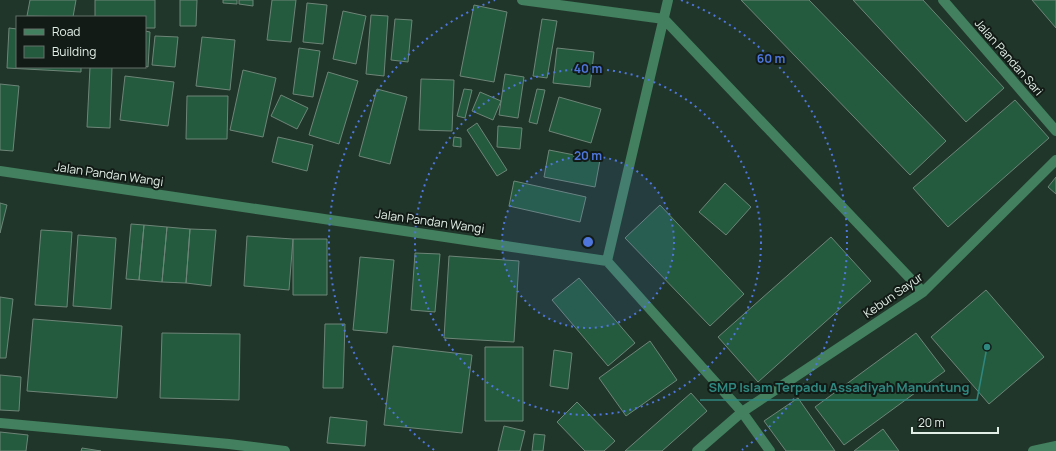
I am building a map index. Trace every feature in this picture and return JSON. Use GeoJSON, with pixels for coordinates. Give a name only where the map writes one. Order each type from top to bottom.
{"type":"FeatureCollection","features":[{"type":"Feature","properties":{"kind":"street"},"geometry":{"type":"LineString","coordinates":[[522,0],[664,19],[924,292]]}},
{"type":"Feature","properties":{"kind":"street"},"geometry":{"type":"LineString","coordinates":[[668,0],[607,261],[742,412],[770,451]]}},
{"type":"Feature","properties":{"kind":"street","name":"Jalan Pandan Sari"},"geometry":{"type":"LineString","coordinates":[[943,0],[1056,131]]}},
{"type":"Feature","properties":{"kind":"street","name":"Kebun Sayur"},"geometry":{"type":"LineString","coordinates":[[697,451],[742,412],[924,292],[1056,160]]}},
{"type":"Feature","properties":{"kind":"street","name":"Jalan Pandan Wangi"},"geometry":{"type":"LineString","coordinates":[[0,171],[607,261]]}},
{"type":"Feature","properties":{"kind":"street"},"geometry":{"type":"LineString","coordinates":[[0,423],[229,444],[285,451]]}},
{"type":"Feature","properties":{"kind":"street"},"geometry":{"type":"LineString","coordinates":[[1033,451],[1056,446]]}},
{"type":"Feature","properties":{"kind":"building"},"geometry":{"type":"Polygon","coordinates":[[[30,0],[76,0],[73,16],[27,16],[30,0]]]}},
{"type":"Feature","properties":{"kind":"building"},"geometry":{"type":"Polygon","coordinates":[[[95,0],[155,0],[155,28],[146,28],[146,16],[95,16],[95,0]]]}},
{"type":"Feature","properties":{"kind":"building"},"geometry":{"type":"Polygon","coordinates":[[[180,0],[197,0],[196,26],[180,26],[180,0]]]}},
{"type":"Feature","properties":{"kind":"building"},"geometry":{"type":"Polygon","coordinates":[[[223,0],[237,0],[237,4],[223,3],[223,0]]]}},
{"type":"Feature","properties":{"kind":"building"},"geometry":{"type":"Polygon","coordinates":[[[239,0],[253,0],[253,6],[239,4],[239,0]]]}},
{"type":"Feature","properties":{"kind":"building"},"geometry":{"type":"Polygon","coordinates":[[[272,0],[296,0],[291,42],[267,40],[272,0]]]}},
{"type":"Feature","properties":{"kind":"building"},"geometry":{"type":"Polygon","coordinates":[[[741,0],[809,0],[946,141],[910,175],[741,0]]]}},
{"type":"Feature","properties":{"kind":"building"},"geometry":{"type":"Polygon","coordinates":[[[853,0],[923,0],[1004,88],[966,122],[853,0]]]}},
{"type":"Feature","properties":{"kind":"building"},"geometry":{"type":"Polygon","coordinates":[[[1032,0],[1056,0],[1056,28],[1032,0]]]}},
{"type":"Feature","properties":{"kind":"building"},"geometry":{"type":"Polygon","coordinates":[[[307,3],[327,5],[323,44],[303,42],[307,3]]]}},
{"type":"Feature","properties":{"kind":"building"},"geometry":{"type":"Polygon","coordinates":[[[474,5],[507,12],[494,82],[460,76],[474,5]]]}},
{"type":"Feature","properties":{"kind":"building"},"geometry":{"type":"Polygon","coordinates":[[[343,11],[366,16],[356,64],[333,59],[343,11]]]}},
{"type":"Feature","properties":{"kind":"building"},"geometry":{"type":"Polygon","coordinates":[[[371,15],[388,16],[384,76],[366,74],[371,15]]]}},
{"type":"Feature","properties":{"kind":"building"},"geometry":{"type":"Polygon","coordinates":[[[395,19],[412,20],[408,62],[391,60],[395,19]]]}},
{"type":"Feature","properties":{"kind":"building"},"geometry":{"type":"Polygon","coordinates":[[[542,19],[557,21],[547,78],[533,76],[542,19]]]}},
{"type":"Feature","properties":{"kind":"building"},"geometry":{"type":"Polygon","coordinates":[[[9,28],[16,29],[16,68],[81,68],[81,72],[7,68],[9,28]]]}},
{"type":"Feature","properties":{"kind":"building"},"geometry":{"type":"Polygon","coordinates":[[[146,31],[150,32],[148,67],[146,66],[146,31]]]}},
{"type":"Feature","properties":{"kind":"building"},"geometry":{"type":"Polygon","coordinates":[[[155,36],[178,37],[175,67],[152,65],[155,36]]]}},
{"type":"Feature","properties":{"kind":"building"},"geometry":{"type":"Polygon","coordinates":[[[202,37],[235,40],[230,90],[196,86],[202,37]]]}},
{"type":"Feature","properties":{"kind":"building"},"geometry":{"type":"Polygon","coordinates":[[[299,48],[320,51],[313,97],[293,94],[299,48]]]}},
{"type":"Feature","properties":{"kind":"building"},"geometry":{"type":"Polygon","coordinates":[[[557,48],[594,52],[590,87],[553,83],[557,48]]]}},
{"type":"Feature","properties":{"kind":"building"},"geometry":{"type":"Polygon","coordinates":[[[90,68],[112,68],[110,128],[87,127],[90,68]]]}},
{"type":"Feature","properties":{"kind":"building"},"geometry":{"type":"Polygon","coordinates":[[[243,70],[276,78],[263,137],[230,130],[243,70]]]}},
{"type":"Feature","properties":{"kind":"building"},"geometry":{"type":"Polygon","coordinates":[[[328,72],[358,81],[339,144],[309,135],[328,72]]]}},
{"type":"Feature","properties":{"kind":"building"},"geometry":{"type":"Polygon","coordinates":[[[505,74],[524,77],[518,118],[499,115],[505,74]]]}},
{"type":"Feature","properties":{"kind":"building"},"geometry":{"type":"Polygon","coordinates":[[[125,76],[174,82],[168,126],[120,120],[125,76]]]}},
{"type":"Feature","properties":{"kind":"building"},"geometry":{"type":"Polygon","coordinates":[[[421,79],[454,80],[452,131],[419,130],[421,79]]]}},
{"type":"Feature","properties":{"kind":"building"},"geometry":{"type":"Polygon","coordinates":[[[0,84],[19,86],[13,151],[0,150],[0,84]]]}},
{"type":"Feature","properties":{"kind":"building"},"geometry":{"type":"Polygon","coordinates":[[[377,89],[407,97],[390,164],[359,156],[377,89]]]}},
{"type":"Feature","properties":{"kind":"building"},"geometry":{"type":"Polygon","coordinates":[[[464,89],[472,90],[465,118],[457,116],[464,89]]]}},
{"type":"Feature","properties":{"kind":"building"},"geometry":{"type":"Polygon","coordinates":[[[537,89],[545,90],[537,124],[529,122],[537,89]]]}},
{"type":"Feature","properties":{"kind":"building"},"geometry":{"type":"Polygon","coordinates":[[[480,92],[501,101],[493,120],[472,111],[480,92]]]}},
{"type":"Feature","properties":{"kind":"building"},"geometry":{"type":"Polygon","coordinates":[[[281,95],[308,108],[297,129],[271,116],[281,95]]]}},
{"type":"Feature","properties":{"kind":"building"},"geometry":{"type":"Polygon","coordinates":[[[187,96],[228,96],[227,139],[186,139],[187,96]]]}},
{"type":"Feature","properties":{"kind":"building"},"geometry":{"type":"Polygon","coordinates":[[[559,97],[601,109],[591,143],[549,131],[559,97]]]}},
{"type":"Feature","properties":{"kind":"building"},"geometry":{"type":"Polygon","coordinates":[[[1015,100],[1049,138],[948,227],[913,188],[1015,100]]]}},
{"type":"Feature","properties":{"kind":"building"},"geometry":{"type":"Polygon","coordinates":[[[477,123],[507,170],[497,176],[467,130],[477,123]]]}},
{"type":"Feature","properties":{"kind":"building"},"geometry":{"type":"Polygon","coordinates":[[[498,126],[522,128],[520,149],[497,147],[498,126]]]}},
{"type":"Feature","properties":{"kind":"building"},"geometry":{"type":"Polygon","coordinates":[[[278,137],[313,145],[307,171],[272,162],[278,137]]]}},
{"type":"Feature","properties":{"kind":"building"},"geometry":{"type":"Polygon","coordinates":[[[454,137],[461,138],[461,147],[453,146],[454,137]]]}},
{"type":"Feature","properties":{"kind":"building"},"geometry":{"type":"Polygon","coordinates":[[[549,150],[600,160],[595,187],[544,177],[549,150]]]}},
{"type":"Feature","properties":{"kind":"building"},"geometry":{"type":"Polygon","coordinates":[[[1056,177],[1056,194],[1048,187],[1056,177]]]}},
{"type":"Feature","properties":{"kind":"building"},"geometry":{"type":"Polygon","coordinates":[[[514,181],[586,197],[580,222],[509,206],[514,181]]]}},
{"type":"Feature","properties":{"kind":"building"},"geometry":{"type":"Polygon","coordinates":[[[725,183],[751,207],[726,235],[699,212],[725,183]]]}},
{"type":"Feature","properties":{"kind":"building"},"geometry":{"type":"Polygon","coordinates":[[[0,203],[7,205],[0,233],[0,203]]]}},
{"type":"Feature","properties":{"kind":"building"},"geometry":{"type":"Polygon","coordinates":[[[660,205],[744,294],[710,326],[625,238],[660,205]]]}},
{"type":"Feature","properties":{"kind":"building"},"geometry":{"type":"Polygon","coordinates":[[[131,224],[144,225],[139,280],[126,279],[131,224]]]}},
{"type":"Feature","properties":{"kind":"building"},"geometry":{"type":"Polygon","coordinates":[[[144,225],[167,227],[162,282],[139,280],[144,225]]]}},
{"type":"Feature","properties":{"kind":"building"},"geometry":{"type":"Polygon","coordinates":[[[167,227],[190,229],[186,283],[162,282],[167,227]]]}},
{"type":"Feature","properties":{"kind":"building"},"geometry":{"type":"Polygon","coordinates":[[[190,229],[216,230],[211,286],[186,283],[190,229]]]}},
{"type":"Feature","properties":{"kind":"building"},"geometry":{"type":"Polygon","coordinates":[[[41,230],[72,232],[67,307],[35,305],[41,230]]]}},
{"type":"Feature","properties":{"kind":"building"},"geometry":{"type":"Polygon","coordinates":[[[78,235],[116,238],[111,309],[73,306],[78,235]]]}},
{"type":"Feature","properties":{"kind":"building"},"geometry":{"type":"Polygon","coordinates":[[[247,236],[293,239],[289,290],[244,286],[247,236]]]}},
{"type":"Feature","properties":{"kind":"building"},"geometry":{"type":"Polygon","coordinates":[[[831,237],[871,281],[758,382],[718,337],[831,237]]]}},
{"type":"Feature","properties":{"kind":"building"},"geometry":{"type":"Polygon","coordinates":[[[293,239],[327,239],[327,295],[293,295],[293,239]]]}},
{"type":"Feature","properties":{"kind":"building"},"geometry":{"type":"Polygon","coordinates":[[[415,253],[440,254],[435,312],[411,310],[415,253]]]}},
{"type":"Feature","properties":{"kind":"building"},"geometry":{"type":"Polygon","coordinates":[[[449,256],[519,261],[514,342],[444,338],[449,256]]]}},
{"type":"Feature","properties":{"kind":"building"},"geometry":{"type":"Polygon","coordinates":[[[360,257],[394,260],[387,333],[353,330],[360,257]]]}},
{"type":"Feature","properties":{"kind":"building"},"geometry":{"type":"Polygon","coordinates":[[[579,278],[635,343],[608,366],[552,300],[579,278]]]}},
{"type":"Feature","properties":{"kind":"building"},"geometry":{"type":"Polygon","coordinates":[[[986,290],[1044,357],[989,404],[931,337],[986,290]]]}},
{"type":"Feature","properties":{"kind":"building"},"geometry":{"type":"Polygon","coordinates":[[[0,297],[13,299],[6,358],[0,358],[0,297]]]}},
{"type":"Feature","properties":{"kind":"building"},"geometry":{"type":"Polygon","coordinates":[[[33,319],[122,326],[117,398],[27,391],[33,319]]]}},
{"type":"Feature","properties":{"kind":"building"},"geometry":{"type":"Polygon","coordinates":[[[325,324],[345,324],[343,388],[323,388],[325,324]]]}},
{"type":"Feature","properties":{"kind":"building"},"geometry":{"type":"Polygon","coordinates":[[[162,333],[240,334],[239,400],[160,398],[162,333]]]}},
{"type":"Feature","properties":{"kind":"building"},"geometry":{"type":"Polygon","coordinates":[[[916,333],[945,371],[844,445],[815,407],[916,333]]]}},
{"type":"Feature","properties":{"kind":"building"},"geometry":{"type":"Polygon","coordinates":[[[650,341],[677,380],[626,416],[599,378],[650,341]]]}},
{"type":"Feature","properties":{"kind":"building"},"geometry":{"type":"Polygon","coordinates":[[[393,346],[472,355],[462,433],[384,425],[393,346]]]}},
{"type":"Feature","properties":{"kind":"building"},"geometry":{"type":"Polygon","coordinates":[[[485,347],[523,347],[523,421],[485,421],[485,347]]]}},
{"type":"Feature","properties":{"kind":"building"},"geometry":{"type":"Polygon","coordinates":[[[554,350],[572,353],[568,389],[550,386],[554,350]]]}},
{"type":"Feature","properties":{"kind":"building"},"geometry":{"type":"Polygon","coordinates":[[[0,375],[21,377],[19,411],[0,410],[0,375]]]}},
{"type":"Feature","properties":{"kind":"building"},"geometry":{"type":"Polygon","coordinates":[[[691,393],[707,411],[662,451],[625,451],[691,393]]]}},
{"type":"Feature","properties":{"kind":"building"},"geometry":{"type":"Polygon","coordinates":[[[798,398],[835,451],[786,451],[764,421],[798,398]]]}},
{"type":"Feature","properties":{"kind":"building"},"geometry":{"type":"Polygon","coordinates":[[[577,402],[615,441],[604,451],[585,451],[557,422],[577,402]]]}},
{"type":"Feature","properties":{"kind":"building"},"geometry":{"type":"Polygon","coordinates":[[[330,417],[367,421],[365,446],[327,443],[330,417]]]}},
{"type":"Feature","properties":{"kind":"building"},"geometry":{"type":"Polygon","coordinates":[[[504,426],[525,431],[520,451],[498,451],[504,426]]]}},
{"type":"Feature","properties":{"kind":"building"},"geometry":{"type":"Polygon","coordinates":[[[883,429],[899,451],[854,451],[883,429]]]}},
{"type":"Feature","properties":{"kind":"building"},"geometry":{"type":"Polygon","coordinates":[[[0,432],[28,435],[26,451],[0,451],[0,432]]]}},
{"type":"Feature","properties":{"kind":"building"},"geometry":{"type":"Polygon","coordinates":[[[534,434],[545,435],[543,451],[532,451],[534,434]]]}},
{"type":"Feature","properties":{"kind":"building"},"geometry":{"type":"Polygon","coordinates":[[[82,448],[101,451],[81,451],[82,448]]]}},
{"type":"Feature","properties":{"kind":"place","name":"SMP Islam Terpadu Assadiyah Manuntung"},"geometry":{"type":"Point","coordinates":[987,347]}}]}
